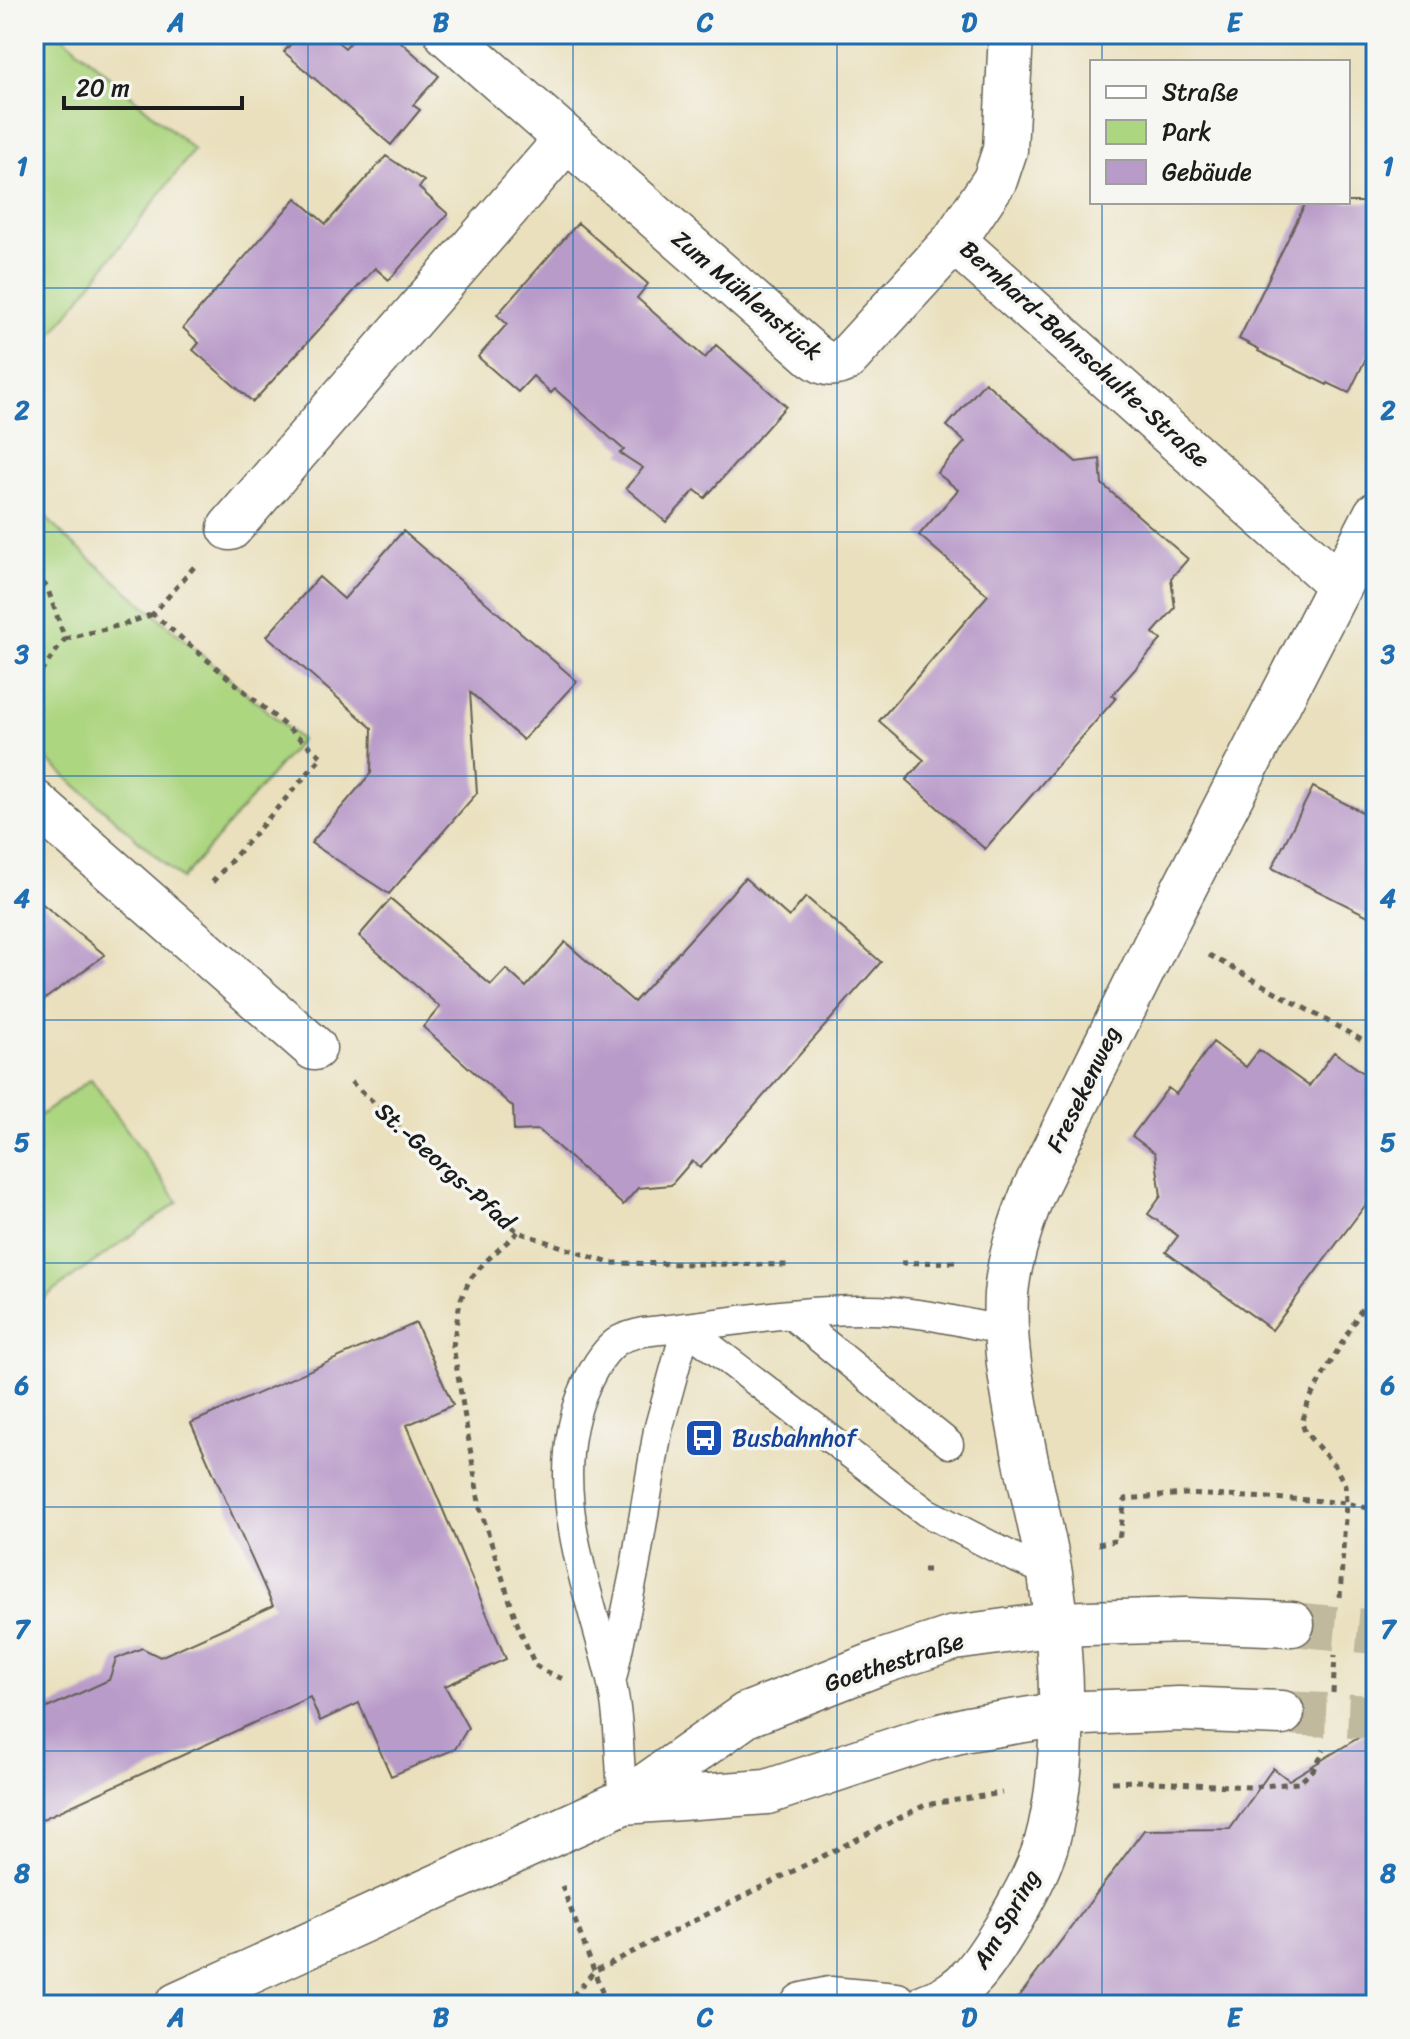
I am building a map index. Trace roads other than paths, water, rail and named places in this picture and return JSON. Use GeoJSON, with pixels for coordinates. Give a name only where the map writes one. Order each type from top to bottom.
{"type":"FeatureCollection","features":[{"type":"Feature","properties":{"kind":"street","name":"Zum Mühlenstück"},"geometry":{"type":"LineString","coordinates":[[447,34],[814,356],[829,363],[838,364],[846,359],[954,241]]}},
{"type":"Feature","properties":{"kind":"street","name":"Bernhard-Bahnschulte-Straße"},"geometry":{"type":"LineString","coordinates":[[1011,34],[1005,150],[995,180],[954,241],[1339,584]]}},
{"type":"Feature","properties":{"kind":"street"},"geometry":{"type":"LineString","coordinates":[[230,528],[566,140]]}},
{"type":"Feature","properties":{"kind":"street","name":"Fresekenweg"},"geometry":{"type":"LineString","coordinates":[[1062,1714],[1050,1573],[1009,1369],[1006,1294],[1018,1231],[1034,1190],[1163,929],[1376,514]]}},
{"type":"Feature","properties":{"kind":"street"},"geometry":{"type":"LineString","coordinates":[[34,802],[314,1048]]}},
{"type":"Feature","properties":{"kind":"street","name":"Goethestraße"},"geometry":{"type":"LineString","coordinates":[[177,2005],[623,1802],[746,1715],[884,1661],[954,1638],[1056,1624],[1185,1620],[1292,1624]]}},
{"type":"Feature","properties":{"kind":"street","name":"Goethestraße"},"geometry":{"type":"LineString","coordinates":[[623,1802],[767,1792],[924,1740],[968,1729],[1062,1714],[1179,1709],[1282,1713]]}},
{"type":"Feature","properties":{"kind":"street","name":"Am Spring"},"geometry":{"type":"LineString","coordinates":[[928,2005],[946,1998],[969,1980],[988,1958],[1035,1876],[1045,1847],[1057,1786],[1062,1714]]}},
{"type":"Feature","properties":{"kind":"street"},"geometry":{"type":"LineString","coordinates":[[803,2005],[830,1999],[896,2005]]}},
{"type":"Feature","properties":{"kind":"lane"},"geometry":{"type":"LineString","coordinates":[[623,1802],[612,1684],[585,1585],[568,1490],[567,1464],[578,1402],[603,1356],[620,1339],[643,1332],[791,1315],[868,1310],[941,1318],[1006,1331]]}},
{"type":"Feature","properties":{"kind":"lane"},"geometry":{"type":"LineString","coordinates":[[791,1315],[949,1444]]}},
{"type":"Feature","properties":{"kind":"lane"},"geometry":{"type":"LineString","coordinates":[[686,1328],[926,1512],[1050,1573]]}},
{"type":"Feature","properties":{"kind":"lane"},"geometry":{"type":"LineString","coordinates":[[612,1684],[658,1430],[686,1328]]}},
{"type":"Feature","properties":{"kind":"tunnel"},"geometry":{"type":"LineString","coordinates":[[1292,1624],[1376,1632]]}},
{"type":"Feature","properties":{"kind":"tunnel"},"geometry":{"type":"LineString","coordinates":[[1282,1713],[1376,1717]]}},
{"type":"Feature","properties":{"kind":"place","name":"Busbahnhof"},"geometry":{"type":"Point","coordinates":[704,1438]}}]}
